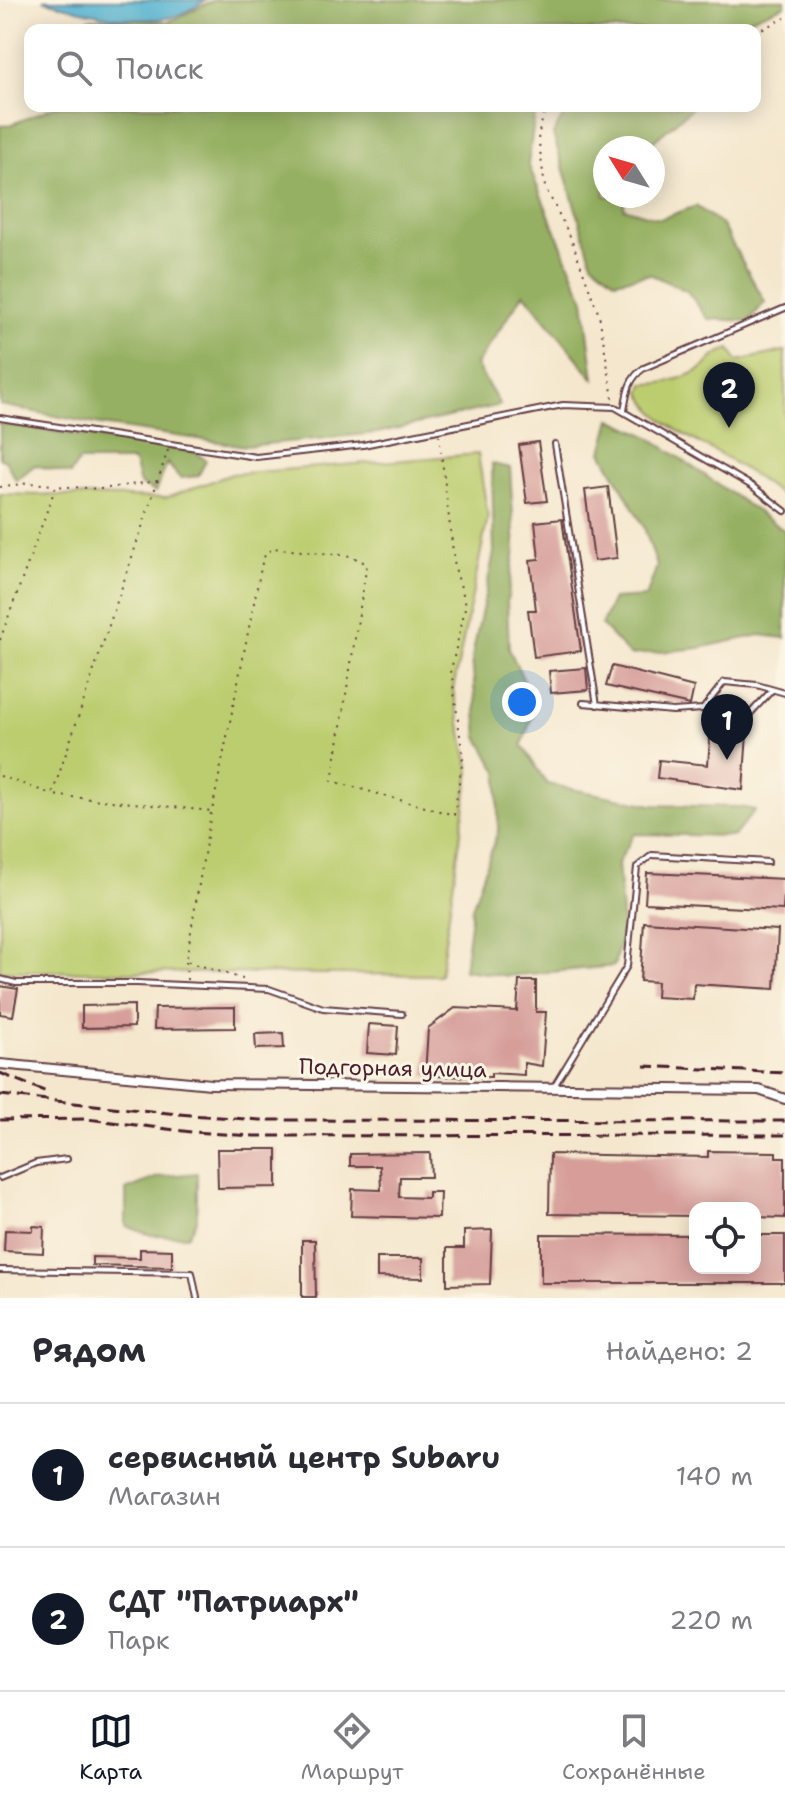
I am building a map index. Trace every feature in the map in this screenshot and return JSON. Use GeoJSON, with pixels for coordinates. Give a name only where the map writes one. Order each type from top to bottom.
{"type":"FeatureCollection","features":[{"type":"Feature","properties":{"kind":"street","name":"Подгорная улица"},"geometry":{"type":"LineString","coordinates":[[0,1064],[211,1084],[759,1090],[785,1099]]}},
{"type":"Feature","properties":{"kind":"lane"},"geometry":{"type":"LineString","coordinates":[[624,411],[629,383],[644,368],[785,308]]}},
{"type":"Feature","properties":{"kind":"lane"},"geometry":{"type":"LineString","coordinates":[[0,418],[256,457],[363,445],[563,405],[615,407],[752,486],[785,511]]}},
{"type":"Feature","properties":{"kind":"lane"},"geometry":{"type":"LineString","coordinates":[[555,444],[597,705]]}},
{"type":"Feature","properties":{"kind":"lane"},"geometry":{"type":"LineString","coordinates":[[583,703],[673,711],[703,709],[724,682],[757,685],[785,693]]}},
{"type":"Feature","properties":{"kind":"lane"},"geometry":{"type":"LineString","coordinates":[[736,729],[772,690]]}},
{"type":"Feature","properties":{"kind":"lane"},"geometry":{"type":"LineString","coordinates":[[553,1089],[627,966],[637,867],[652,855],[768,862]]}},
{"type":"Feature","properties":{"kind":"lane"},"geometry":{"type":"LineString","coordinates":[[0,979],[16,983],[269,989],[323,1008],[402,1014]]}},
{"type":"Feature","properties":{"kind":"lane"},"geometry":{"type":"LineString","coordinates":[[0,1178],[36,1163],[67,1159]]}},
{"type":"Feature","properties":{"kind":"lane"},"geometry":{"type":"LineString","coordinates":[[0,1270],[192,1273],[197,1298]]}},
{"type":"Feature","properties":{"kind":"path"},"geometry":{"type":"LineString","coordinates":[[761,29],[785,18]]}},
{"type":"Feature","properties":{"kind":"path"},"geometry":{"type":"LineString","coordinates":[[544,112],[538,136],[545,187],[570,236],[599,315],[615,407]]}},
{"type":"Feature","properties":{"kind":"path"},"geometry":{"type":"LineString","coordinates":[[187,985],[186,961],[212,811],[263,558],[272,548],[351,556],[367,564],[332,781],[454,815],[463,757],[451,670],[466,604],[455,568],[438,430]]}},
{"type":"Feature","properties":{"kind":"path"},"geometry":{"type":"LineString","coordinates":[[52,795],[171,444]]}},
{"type":"Feature","properties":{"kind":"path"},"geometry":{"type":"LineString","coordinates":[[0,487],[29,483],[101,489],[158,481]]}},
{"type":"Feature","properties":{"kind":"path"},"geometry":{"type":"LineString","coordinates":[[0,640],[56,486]]}},
{"type":"Feature","properties":{"kind":"path"},"geometry":{"type":"LineString","coordinates":[[0,776],[52,795],[212,811]]}},
{"type":"Feature","properties":{"kind":"path"},"geometry":{"type":"LineString","coordinates":[[186,961],[269,989]]}},
{"type":"Feature","properties":{"kind":"green space"},"geometry":{"type":"Polygon","coordinates":[[[214,0],[785,0],[785,5],[737,24],[75,24],[92,18],[169,22],[214,0]]]}},
{"type":"Feature","properties":{"kind":"green space"},"geometry":{"type":"Polygon","coordinates":[[[41,112],[535,112],[528,164],[584,300],[594,379],[524,293],[476,365],[500,405],[377,433],[246,446],[101,425],[0,405],[0,126],[41,112]]]}},
{"type":"Feature","properties":{"kind":"green space"},"geometry":{"type":"Polygon","coordinates":[[[566,112],[687,112],[660,136],[593,136],[593,208],[624,208],[660,219],[696,206],[721,224],[765,302],[749,321],[708,319],[687,291],[650,274],[615,281],[592,262],[553,134],[566,112]]]}},
{"type":"Feature","properties":{"kind":"green space"},"geometry":{"type":"Polygon","coordinates":[[[730,349],[737,361],[785,351],[785,498],[667,423],[648,405],[641,393],[644,384],[667,382],[693,374],[718,354],[730,349]]]}},
{"type":"Feature","properties":{"kind":"green space"},"geometry":{"type":"Polygon","coordinates":[[[611,419],[648,436],[785,531],[785,638],[760,635],[699,648],[630,655],[601,625],[613,599],[646,597],[657,566],[644,527],[602,452],[611,419]]]}},
{"type":"Feature","properties":{"kind":"green space"},"geometry":{"type":"Polygon","coordinates":[[[0,424],[196,452],[206,461],[198,476],[180,478],[167,463],[156,492],[140,484],[134,461],[79,461],[70,474],[35,465],[16,480],[5,460],[0,459],[0,424]]]}},
{"type":"Feature","properties":{"kind":"green space"},"geometry":{"type":"Polygon","coordinates":[[[478,454],[488,517],[453,690],[470,771],[440,975],[0,971],[0,793],[3,774],[0,773],[0,494],[166,498],[232,474],[478,454]]]}},
{"type":"Feature","properties":{"kind":"green space"},"geometry":{"type":"Polygon","coordinates":[[[492,464],[510,468],[515,550],[507,601],[509,649],[536,706],[522,745],[547,784],[652,805],[755,810],[734,836],[634,834],[618,863],[623,929],[614,966],[507,976],[464,970],[472,908],[498,831],[498,772],[478,737],[472,657],[494,553],[492,464]]]}},
{"type":"Feature","properties":{"kind":"green space"},"geometry":{"type":"Polygon","coordinates":[[[197,1173],[197,1220],[187,1236],[151,1235],[126,1226],[126,1190],[158,1177],[197,1173]]]}},
{"type":"Feature","properties":{"kind":"water"},"geometry":{"type":"Polygon","coordinates":[[[43,0],[206,0],[167,18],[136,19],[104,16],[43,0]]]}},
{"type":"Feature","properties":{"kind":"building"},"geometry":{"type":"Polygon","coordinates":[[[538,442],[547,501],[527,503],[519,445],[538,442]]]}},
{"type":"Feature","properties":{"kind":"building"},"geometry":{"type":"Polygon","coordinates":[[[608,487],[617,558],[594,561],[585,490],[608,487]]]}},
{"type":"Feature","properties":{"kind":"building"},"geometry":{"type":"Polygon","coordinates":[[[562,519],[581,651],[534,657],[528,610],[536,610],[530,560],[539,559],[535,522],[562,519]]]}},
{"type":"Feature","properties":{"kind":"building"},"geometry":{"type":"Polygon","coordinates":[[[612,666],[694,687],[690,705],[606,686],[612,666]]]}},
{"type":"Feature","properties":{"kind":"building"},"geometry":{"type":"Polygon","coordinates":[[[586,668],[588,690],[551,693],[549,671],[586,668]]]}},
{"type":"Feature","properties":{"kind":"building"},"geometry":{"type":"Polygon","coordinates":[[[718,698],[736,704],[728,732],[747,734],[743,790],[657,778],[659,760],[708,765],[709,724],[718,698]]]}},
{"type":"Feature","properties":{"kind":"building"},"geometry":{"type":"Polygon","coordinates":[[[647,873],[785,879],[783,910],[645,903],[647,873]]]}},
{"type":"Feature","properties":{"kind":"building"},"geometry":{"type":"Polygon","coordinates":[[[644,922],[778,930],[775,989],[694,984],[693,999],[656,997],[657,982],[640,981],[644,922]]]}},
{"type":"Feature","properties":{"kind":"building"},"geometry":{"type":"Polygon","coordinates":[[[519,981],[536,981],[536,1012],[546,1012],[542,1066],[524,1063],[524,1075],[425,1076],[428,1028],[455,1008],[517,1011],[519,981]]]}},
{"type":"Feature","properties":{"kind":"building"},"geometry":{"type":"Polygon","coordinates":[[[0,986],[18,989],[13,1016],[0,1014],[0,986]]]}},
{"type":"Feature","properties":{"kind":"building"},"geometry":{"type":"Polygon","coordinates":[[[134,1005],[134,1027],[82,1028],[82,1006],[134,1005]]]}},
{"type":"Feature","properties":{"kind":"building"},"geometry":{"type":"Polygon","coordinates":[[[235,1007],[235,1028],[154,1029],[155,1008],[235,1007]]]}},
{"type":"Feature","properties":{"kind":"building"},"geometry":{"type":"Polygon","coordinates":[[[369,1024],[398,1026],[396,1055],[367,1053],[369,1024]]]}},
{"type":"Feature","properties":{"kind":"building"},"geometry":{"type":"Polygon","coordinates":[[[283,1033],[284,1048],[256,1049],[255,1034],[283,1033]]]}},
{"type":"Feature","properties":{"kind":"building"},"geometry":{"type":"Polygon","coordinates":[[[217,1149],[277,1149],[277,1187],[218,1188],[217,1149]]]}},
{"type":"Feature","properties":{"kind":"building"},"geometry":{"type":"Polygon","coordinates":[[[708,1151],[776,1152],[776,1157],[785,1157],[785,1218],[761,1217],[761,1202],[689,1202],[689,1216],[549,1214],[550,1154],[708,1157],[708,1151]]]}},
{"type":"Feature","properties":{"kind":"building"},"geometry":{"type":"Polygon","coordinates":[[[430,1153],[431,1177],[400,1177],[399,1197],[428,1198],[428,1192],[440,1192],[439,1218],[351,1216],[352,1189],[381,1190],[380,1166],[350,1166],[350,1154],[430,1153]]]}},
{"type":"Feature","properties":{"kind":"building"},"geometry":{"type":"Polygon","coordinates":[[[33,1226],[44,1227],[43,1253],[4,1251],[5,1230],[33,1231],[33,1226]]]}},
{"type":"Feature","properties":{"kind":"building"},"geometry":{"type":"Polygon","coordinates":[[[492,1230],[490,1284],[447,1285],[447,1248],[464,1248],[464,1231],[492,1230]]]}},
{"type":"Feature","properties":{"kind":"building"},"geometry":{"type":"Polygon","coordinates":[[[541,1234],[689,1235],[689,1274],[761,1274],[761,1235],[785,1235],[785,1283],[541,1283],[541,1234]]]}},
{"type":"Feature","properties":{"kind":"building"},"geometry":{"type":"Polygon","coordinates":[[[302,1240],[315,1240],[316,1297],[302,1297],[302,1240]]]}},
{"type":"Feature","properties":{"kind":"building"},"geometry":{"type":"Polygon","coordinates":[[[140,1249],[172,1250],[172,1267],[92,1265],[92,1257],[140,1258],[140,1249]]]}},
{"type":"Feature","properties":{"kind":"building"},"geometry":{"type":"Polygon","coordinates":[[[377,1258],[423,1258],[423,1278],[377,1277],[377,1258]]]}},
{"type":"Feature","properties":{"kind":"railway"},"geometry":{"type":"LineString","coordinates":[[644,1066],[785,1073]]}},
{"type":"Feature","properties":{"kind":"railway"},"geometry":{"type":"LineString","coordinates":[[0,1073],[49,1093]]}},
{"type":"Feature","properties":{"kind":"railway"},"geometry":{"type":"LineString","coordinates":[[0,1095],[260,1120],[785,1121]]}},
{"type":"Feature","properties":{"kind":"railway"},"geometry":{"type":"LineString","coordinates":[[0,1120],[87,1119],[254,1136],[785,1135]]}},
{"type":"Feature","properties":{"kind":"place","name":"СДТ \"Патриарх\""},"geometry":{"type":"Point","coordinates":[729,428]}},
{"type":"Feature","properties":{"kind":"place","name":"сервисный центр Subaru"},"geometry":{"type":"Point","coordinates":[727,760]}}]}
